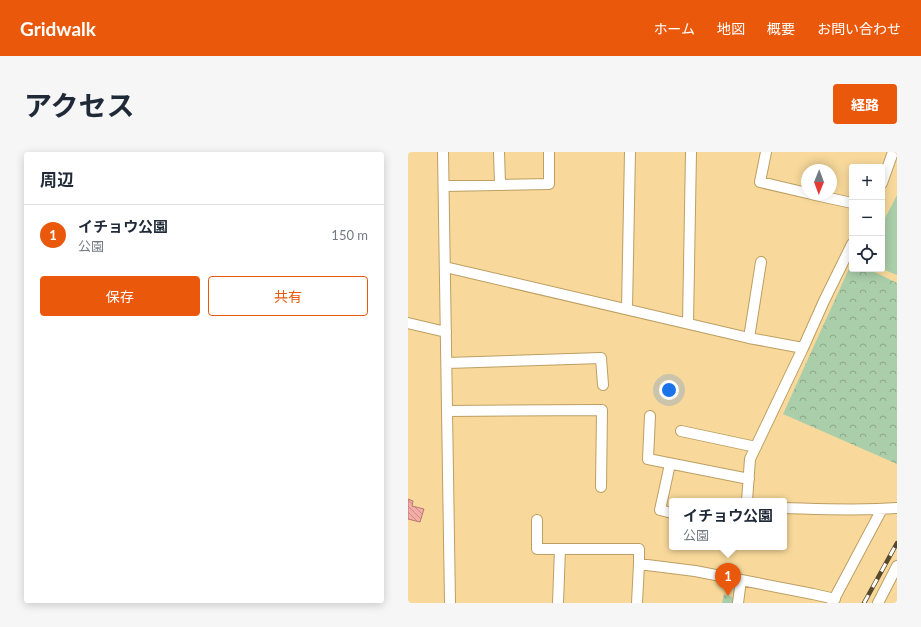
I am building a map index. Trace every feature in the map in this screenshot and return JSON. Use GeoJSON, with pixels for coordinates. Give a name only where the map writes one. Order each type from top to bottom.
{"type":"FeatureCollection","features":[{"type":"Feature","properties":{"kind":"street"},"geometry":{"type":"LineString","coordinates":[[443,152],[450,603]]}},
{"type":"Feature","properties":{"kind":"street"},"geometry":{"type":"LineString","coordinates":[[499,152],[500,185]]}},
{"type":"Feature","properties":{"kind":"street"},"geometry":{"type":"LineString","coordinates":[[444,186],[549,184],[548,152]]}},
{"type":"Feature","properties":{"kind":"street"},"geometry":{"type":"LineString","coordinates":[[627,309],[630,152]]}},
{"type":"Feature","properties":{"kind":"street"},"geometry":{"type":"LineString","coordinates":[[688,323],[691,152]]}},
{"type":"Feature","properties":{"kind":"street"},"geometry":{"type":"LineString","coordinates":[[766,152],[760,182],[801,192]]}},
{"type":"Feature","properties":{"kind":"street"},"geometry":{"type":"LineString","coordinates":[[885,172],[890,153]]}},
{"type":"Feature","properties":{"kind":"street"},"geometry":{"type":"LineString","coordinates":[[837,200],[849,202]]}},
{"type":"Feature","properties":{"kind":"street"},"geometry":{"type":"LineString","coordinates":[[747,498],[750,459],[849,250]]}},
{"type":"Feature","properties":{"kind":"street"},"geometry":{"type":"LineString","coordinates":[[749,338],[761,262]]}},
{"type":"Feature","properties":{"kind":"street"},"geometry":{"type":"LineString","coordinates":[[445,267],[749,338],[803,348]]}},
{"type":"Feature","properties":{"kind":"street"},"geometry":{"type":"LineString","coordinates":[[408,323],[446,332]]}},
{"type":"Feature","properties":{"kind":"street"},"geometry":{"type":"LineString","coordinates":[[447,363],[601,358],[603,385]]}},
{"type":"Feature","properties":{"kind":"street"},"geometry":{"type":"LineString","coordinates":[[447,411],[602,410],[601,487]]}},
{"type":"Feature","properties":{"kind":"street"},"geometry":{"type":"LineString","coordinates":[[650,416],[648,459],[749,479]]}},
{"type":"Feature","properties":{"kind":"street"},"geometry":{"type":"LineString","coordinates":[[681,431],[756,447]]}},
{"type":"Feature","properties":{"kind":"street"},"geometry":{"type":"LineString","coordinates":[[669,512],[660,510],[670,464]]}},
{"type":"Feature","properties":{"kind":"street"},"geometry":{"type":"LineString","coordinates":[[787,508],[897,508]]}},
{"type":"Feature","properties":{"kind":"street"},"geometry":{"type":"LineString","coordinates":[[639,564],[695,571],[813,594],[833,601],[882,509]]}},
{"type":"Feature","properties":{"kind":"street"},"geometry":{"type":"LineString","coordinates":[[537,520],[537,549],[639,549],[637,603]]}},
{"type":"Feature","properties":{"kind":"street"},"geometry":{"type":"LineString","coordinates":[[558,603],[560,549]]}},
{"type":"Feature","properties":{"kind":"street"},"geometry":{"type":"LineString","coordinates":[[878,603],[897,566]]}},
{"type":"Feature","properties":{"kind":"street"},"geometry":{"type":"LineString","coordinates":[[738,603],[741,580]]}},
{"type":"Feature","properties":{"kind":"green space"},"geometry":{"type":"Polygon","coordinates":[[[897,195],[897,275],[885,270],[885,218],[897,195]]]}},
{"type":"Feature","properties":{"kind":"green space"},"geometry":{"type":"Polygon","coordinates":[[[849,269],[849,272],[874,272],[897,283],[897,464],[783,414],[849,269]]]}},
{"type":"Feature","properties":{"kind":"green space"},"geometry":{"type":"Polygon","coordinates":[[[724,594],[738,599],[738,603],[722,603],[724,594]]]}},
{"type":"Feature","properties":{"kind":"building"},"geometry":{"type":"Polygon","coordinates":[[[408,499],[413,501],[412,506],[424,509],[420,522],[408,519],[408,499]]]}},
{"type":"Feature","properties":{"kind":"railway"},"geometry":{"type":"LineString","coordinates":[[864,603],[897,543]]}},
{"type":"Feature","properties":{"kind":"place","name":"イチョウ公園"},"geometry":{"type":"Point","coordinates":[728,596]}}]}
